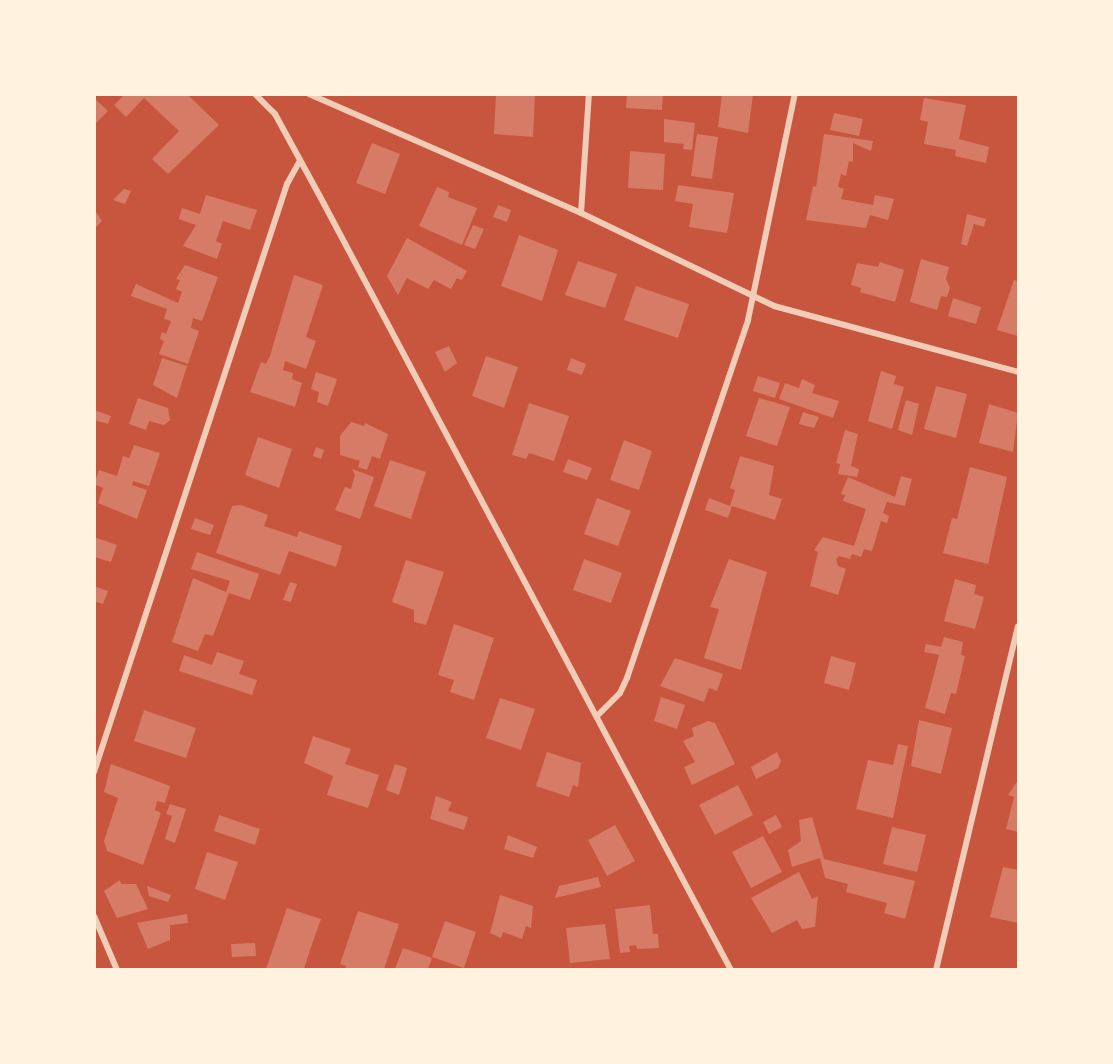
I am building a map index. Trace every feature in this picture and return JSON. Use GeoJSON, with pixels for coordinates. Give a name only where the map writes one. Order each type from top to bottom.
{"type":"FeatureCollection","features":[{"type":"Feature","properties":{"kind":"street"},"geometry":{"type":"LineString","coordinates":[[255,94],[275,114],[598,715],[731,969]]}},
{"type":"Feature","properties":{"kind":"street"},"geometry":{"type":"LineString","coordinates":[[309,94],[581,213],[754,298],[1018,372]]}},
{"type":"Feature","properties":{"kind":"street"},"geometry":{"type":"LineString","coordinates":[[581,213],[589,94]]}},
{"type":"Feature","properties":{"kind":"street"},"geometry":{"type":"LineString","coordinates":[[598,715],[620,693],[627,678],[754,298],[795,94]]}},
{"type":"Feature","properties":{"kind":"street"},"geometry":{"type":"LineString","coordinates":[[94,772],[287,184],[299,162]]}},
{"type":"Feature","properties":{"kind":"street"},"geometry":{"type":"LineString","coordinates":[[936,969],[1018,627]]}},
{"type":"Feature","properties":{"kind":"street"},"geometry":{"type":"LineString","coordinates":[[94,916],[117,969]]}},
{"type":"Feature","properties":{"kind":"building"},"geometry":{"type":"Polygon","coordinates":[[[125,94],[187,94],[219,125],[168,174],[152,159],[179,131],[144,98],[126,117],[114,105],[125,94]]]}},
{"type":"Feature","properties":{"kind":"building"},"geometry":{"type":"Polygon","coordinates":[[[496,94],[535,94],[533,137],[494,134],[496,94]]]}},
{"type":"Feature","properties":{"kind":"building"},"geometry":{"type":"Polygon","coordinates":[[[627,94],[663,94],[662,110],[626,108],[627,94]]]}},
{"type":"Feature","properties":{"kind":"building"},"geometry":{"type":"Polygon","coordinates":[[[722,94],[753,94],[748,133],[718,127],[722,94]]]}},
{"type":"Feature","properties":{"kind":"building"},"geometry":{"type":"Polygon","coordinates":[[[94,98],[108,111],[94,125],[94,98]]]}},
{"type":"Feature","properties":{"kind":"building"},"geometry":{"type":"Polygon","coordinates":[[[924,98],[966,105],[959,139],[989,147],[986,163],[955,156],[956,150],[924,144],[928,122],[920,120],[924,98]]]}},
{"type":"Feature","properties":{"kind":"building"},"geometry":{"type":"Polygon","coordinates":[[[834,113],[863,119],[859,136],[830,130],[834,113]]]}},
{"type":"Feature","properties":{"kind":"building"},"geometry":{"type":"Polygon","coordinates":[[[664,119],[695,123],[692,150],[683,149],[684,144],[664,142],[664,119]]]}},
{"type":"Feature","properties":{"kind":"building"},"geometry":{"type":"Polygon","coordinates":[[[697,134],[718,137],[712,179],[691,176],[697,134]]]}},
{"type":"Feature","properties":{"kind":"building"},"geometry":{"type":"Polygon","coordinates":[[[824,134],[873,141],[871,151],[853,143],[853,162],[849,161],[846,176],[841,174],[838,187],[844,189],[841,199],[873,205],[875,195],[894,199],[888,220],[870,215],[866,228],[806,220],[813,186],[816,187],[824,134]]]}},
{"type":"Feature","properties":{"kind":"building"},"geometry":{"type":"Polygon","coordinates":[[[372,143],[400,154],[385,194],[356,183],[372,143]]]}},
{"type":"Feature","properties":{"kind":"building"},"geometry":{"type":"Polygon","coordinates":[[[630,151],[665,154],[663,190],[628,188],[630,151]]]}},
{"type":"Feature","properties":{"kind":"building"},"geometry":{"type":"Polygon","coordinates":[[[678,185],[734,193],[727,233],[689,227],[693,204],[675,201],[678,185]]]}},
{"type":"Feature","properties":{"kind":"building"},"geometry":{"type":"Polygon","coordinates":[[[437,187],[449,192],[448,197],[477,208],[462,245],[419,226],[437,187]]]}},
{"type":"Feature","properties":{"kind":"building"},"geometry":{"type":"Polygon","coordinates":[[[124,189],[131,191],[125,204],[113,200],[124,189]]]}},
{"type":"Feature","properties":{"kind":"building"},"geometry":{"type":"Polygon","coordinates":[[[206,195],[257,210],[250,230],[223,221],[216,241],[222,244],[217,259],[183,246],[196,225],[179,219],[182,208],[200,214],[206,195]]]}},
{"type":"Feature","properties":{"kind":"building"},"geometry":{"type":"Polygon","coordinates":[[[498,205],[511,210],[507,222],[493,217],[498,205]]]}},
{"type":"Feature","properties":{"kind":"building"},"geometry":{"type":"Polygon","coordinates":[[[94,209],[102,221],[94,229],[94,209]]]}},
{"type":"Feature","properties":{"kind":"building"},"geometry":{"type":"Polygon","coordinates":[[[967,214],[986,219],[984,227],[974,224],[967,246],[961,244],[967,214]]]}},
{"type":"Feature","properties":{"kind":"building"},"geometry":{"type":"Polygon","coordinates":[[[473,225],[484,229],[475,249],[464,245],[473,225]]]}},
{"type":"Feature","properties":{"kind":"building"},"geometry":{"type":"Polygon","coordinates":[[[519,235],[558,250],[542,301],[501,286],[519,235]]]}},
{"type":"Feature","properties":{"kind":"building"},"geometry":{"type":"Polygon","coordinates":[[[407,238],[467,271],[462,280],[457,278],[451,289],[434,280],[428,289],[407,278],[398,295],[387,276],[407,238]]]}},
{"type":"Feature","properties":{"kind":"building"},"geometry":{"type":"Polygon","coordinates":[[[921,259],[949,267],[946,279],[950,288],[947,297],[941,296],[937,310],[910,302],[921,259]]]}},
{"type":"Feature","properties":{"kind":"building"},"geometry":{"type":"Polygon","coordinates":[[[578,261],[617,274],[605,308],[565,295],[578,261]]]}},
{"type":"Feature","properties":{"kind":"building"},"geometry":{"type":"Polygon","coordinates":[[[880,262],[904,270],[895,302],[860,292],[861,288],[851,285],[857,263],[878,267],[880,262]]]}},
{"type":"Feature","properties":{"kind":"building"},"geometry":{"type":"Polygon","coordinates":[[[185,265],[218,277],[202,321],[193,318],[191,328],[199,331],[188,364],[159,354],[164,341],[160,339],[162,332],[166,334],[171,321],[164,319],[167,309],[131,296],[136,284],[178,303],[182,292],[176,289],[180,280],[176,279],[185,265]]]}},
{"type":"Feature","properties":{"kind":"building"},"geometry":{"type":"Polygon","coordinates":[[[294,275],[323,285],[306,337],[316,341],[306,369],[285,361],[283,370],[293,373],[292,379],[302,383],[295,407],[250,392],[261,362],[266,364],[270,356],[294,275]]]}},
{"type":"Feature","properties":{"kind":"building"},"geometry":{"type":"Polygon","coordinates":[[[1014,280],[1018,281],[1018,336],[997,330],[1014,280]]]}},
{"type":"Feature","properties":{"kind":"building"},"geometry":{"type":"Polygon","coordinates":[[[636,286],[689,304],[678,338],[624,320],[636,286]]]}},
{"type":"Feature","properties":{"kind":"building"},"geometry":{"type":"Polygon","coordinates":[[[953,298],[981,307],[976,324],[948,316],[953,298]]]}},
{"type":"Feature","properties":{"kind":"building"},"geometry":{"type":"Polygon","coordinates":[[[449,346],[457,363],[445,372],[435,352],[449,346]]]}},
{"type":"Feature","properties":{"kind":"building"},"geometry":{"type":"Polygon","coordinates":[[[486,356],[518,367],[504,408],[472,396],[486,356]]]}},
{"type":"Feature","properties":{"kind":"building"},"geometry":{"type":"Polygon","coordinates":[[[162,358],[187,366],[177,398],[153,385],[162,358]]]}},
{"type":"Feature","properties":{"kind":"building"},"geometry":{"type":"Polygon","coordinates":[[[571,358],[586,364],[582,375],[567,370],[571,358]]]}},
{"type":"Feature","properties":{"kind":"building"},"geometry":{"type":"Polygon","coordinates":[[[881,371],[896,376],[894,384],[904,387],[892,429],[868,421],[881,371]]]}},
{"type":"Feature","properties":{"kind":"building"},"geometry":{"type":"Polygon","coordinates":[[[316,372],[337,379],[328,406],[317,402],[319,392],[311,389],[316,372]]]}},
{"type":"Feature","properties":{"kind":"building"},"geometry":{"type":"Polygon","coordinates":[[[758,376],[780,383],[775,398],[753,391],[758,376]]]}},
{"type":"Feature","properties":{"kind":"building"},"geometry":{"type":"Polygon","coordinates":[[[802,379],[815,385],[812,393],[839,401],[833,418],[779,399],[785,383],[799,388],[802,379]]]}},
{"type":"Feature","properties":{"kind":"building"},"geometry":{"type":"Polygon","coordinates":[[[936,386],[967,394],[956,438],[924,429],[936,386]]]}},
{"type":"Feature","properties":{"kind":"building"},"geometry":{"type":"Polygon","coordinates":[[[138,398],[168,408],[170,420],[164,425],[149,421],[146,430],[129,424],[138,398]]]}},
{"type":"Feature","properties":{"kind":"building"},"geometry":{"type":"Polygon","coordinates":[[[759,398],[790,407],[777,446],[746,436],[759,398]]]}},
{"type":"Feature","properties":{"kind":"building"},"geometry":{"type":"Polygon","coordinates":[[[906,400],[919,404],[912,435],[898,430],[906,400]]]}},
{"type":"Feature","properties":{"kind":"building"},"geometry":{"type":"Polygon","coordinates":[[[529,403],[569,416],[554,461],[529,453],[526,459],[512,455],[529,403]]]}},
{"type":"Feature","properties":{"kind":"building"},"geometry":{"type":"Polygon","coordinates":[[[989,404],[1018,413],[1013,452],[979,443],[989,404]]]}},
{"type":"Feature","properties":{"kind":"building"},"geometry":{"type":"Polygon","coordinates":[[[94,410],[111,416],[108,424],[94,420],[94,410]]]}},
{"type":"Feature","properties":{"kind":"building"},"geometry":{"type":"Polygon","coordinates":[[[803,412],[819,417],[814,428],[799,424],[803,412]]]}},
{"type":"Feature","properties":{"kind":"building"},"geometry":{"type":"Polygon","coordinates":[[[351,422],[364,426],[365,423],[388,434],[380,459],[372,456],[367,470],[358,467],[360,461],[340,455],[340,436],[351,422]]]}},
{"type":"Feature","properties":{"kind":"building"},"geometry":{"type":"Polygon","coordinates":[[[845,430],[858,434],[851,466],[859,469],[857,477],[838,474],[840,464],[836,463],[845,430]]]}},
{"type":"Feature","properties":{"kind":"building"},"geometry":{"type":"Polygon","coordinates":[[[258,437],[292,449],[279,488],[245,475],[258,437]]]}},
{"type":"Feature","properties":{"kind":"building"},"geometry":{"type":"Polygon","coordinates":[[[624,440],[652,451],[639,490],[610,480],[624,440]]]}},
{"type":"Feature","properties":{"kind":"building"},"geometry":{"type":"Polygon","coordinates":[[[134,445],[160,453],[149,486],[133,481],[132,485],[147,490],[137,519],[98,503],[103,488],[94,484],[99,470],[117,476],[123,456],[129,458],[134,445]]]}},
{"type":"Feature","properties":{"kind":"building"},"geometry":{"type":"Polygon","coordinates":[[[316,447],[324,450],[321,459],[313,456],[316,447]]]}},
{"type":"Feature","properties":{"kind":"building"},"geometry":{"type":"Polygon","coordinates":[[[740,456],[774,466],[769,495],[782,499],[775,520],[732,506],[728,518],[705,510],[709,498],[730,506],[735,490],[730,488],[740,456]]]}},
{"type":"Feature","properties":{"kind":"building"},"geometry":{"type":"Polygon","coordinates":[[[568,459],[592,468],[587,480],[563,472],[568,459]]]}},
{"type":"Feature","properties":{"kind":"building"},"geometry":{"type":"Polygon","coordinates":[[[390,460],[426,472],[411,519],[374,506],[390,460]]]}},
{"type":"Feature","properties":{"kind":"building"},"geometry":{"type":"Polygon","coordinates":[[[970,467],[1007,477],[988,564],[943,553],[952,518],[957,519],[970,467]]]}},
{"type":"Feature","properties":{"kind":"building"},"geometry":{"type":"Polygon","coordinates":[[[352,469],[374,477],[360,519],[335,510],[345,487],[351,489],[355,475],[352,469]]]}},
{"type":"Feature","properties":{"kind":"building"},"geometry":{"type":"Polygon","coordinates":[[[901,476],[912,479],[905,506],[887,502],[883,513],[889,516],[887,523],[881,521],[872,551],[864,549],[861,557],[852,554],[850,559],[839,556],[836,559],[838,566],[846,569],[838,595],[810,586],[818,552],[814,550],[823,537],[854,546],[866,509],[843,501],[845,495],[841,494],[848,477],[895,497],[901,476]]]}},
{"type":"Feature","properties":{"kind":"building"},"geometry":{"type":"Polygon","coordinates":[[[597,498],[631,511],[618,546],[584,534],[597,498]]]}},
{"type":"Feature","properties":{"kind":"building"},"geometry":{"type":"Polygon","coordinates":[[[241,505],[268,515],[264,526],[297,537],[299,531],[342,546],[336,567],[289,551],[280,575],[216,553],[232,506],[241,505]]]}},
{"type":"Feature","properties":{"kind":"building"},"geometry":{"type":"Polygon","coordinates":[[[195,518],[214,525],[210,535],[191,529],[195,518]]]}},
{"type":"Feature","properties":{"kind":"building"},"geometry":{"type":"Polygon","coordinates":[[[94,537],[117,545],[111,562],[94,557],[94,537]]]}},
{"type":"Feature","properties":{"kind":"building"},"geometry":{"type":"Polygon","coordinates":[[[197,552],[259,574],[250,600],[229,593],[213,636],[205,634],[198,651],[172,642],[193,578],[226,592],[230,581],[191,569],[197,552]]]}},
{"type":"Feature","properties":{"kind":"building"},"geometry":{"type":"Polygon","coordinates":[[[584,559],[622,573],[611,603],[573,590],[584,559]]]}},
{"type":"Feature","properties":{"kind":"building"},"geometry":{"type":"Polygon","coordinates":[[[729,559],[767,572],[741,670],[704,658],[719,609],[710,607],[729,559]]]}},
{"type":"Feature","properties":{"kind":"building"},"geometry":{"type":"Polygon","coordinates":[[[406,560],[444,572],[426,625],[414,622],[414,610],[392,602],[406,560]]]}},
{"type":"Feature","properties":{"kind":"building"},"geometry":{"type":"Polygon","coordinates":[[[955,579],[976,585],[974,594],[984,597],[975,629],[944,621],[955,579]]]}},
{"type":"Feature","properties":{"kind":"building"},"geometry":{"type":"Polygon","coordinates":[[[290,582],[297,584],[291,602],[283,600],[290,582]]]}},
{"type":"Feature","properties":{"kind":"building"},"geometry":{"type":"Polygon","coordinates":[[[94,586],[108,591],[103,604],[94,601],[94,586]]]}},
{"type":"Feature","properties":{"kind":"building"},"geometry":{"type":"Polygon","coordinates":[[[454,624],[494,638],[474,700],[450,692],[454,680],[438,675],[454,624]]]}},
{"type":"Feature","properties":{"kind":"building"},"geometry":{"type":"Polygon","coordinates":[[[944,637],[963,642],[961,655],[965,656],[956,694],[951,693],[945,714],[925,708],[939,655],[924,652],[926,644],[941,647],[944,637]]]}},
{"type":"Feature","properties":{"kind":"building"},"geometry":{"type":"Polygon","coordinates":[[[217,652],[244,661],[239,674],[257,680],[252,695],[179,671],[184,655],[212,665],[217,652]]]}},
{"type":"Feature","properties":{"kind":"building"},"geometry":{"type":"Polygon","coordinates":[[[831,656],[856,663],[849,690],[824,683],[831,656]]]}},
{"type":"Feature","properties":{"kind":"building"},"geometry":{"type":"Polygon","coordinates":[[[675,658],[723,674],[717,691],[709,688],[704,702],[660,686],[675,658]]]}},
{"type":"Feature","properties":{"kind":"building"},"geometry":{"type":"Polygon","coordinates":[[[661,697],[685,705],[677,729],[654,721],[661,697]]]}},
{"type":"Feature","properties":{"kind":"building"},"geometry":{"type":"Polygon","coordinates":[[[500,698],[535,709],[521,750],[486,738],[500,698]]]}},
{"type":"Feature","properties":{"kind":"building"},"geometry":{"type":"Polygon","coordinates":[[[144,710],[196,728],[186,758],[134,741],[144,710]]]}},
{"type":"Feature","properties":{"kind":"building"},"geometry":{"type":"Polygon","coordinates":[[[919,720],[952,728],[941,774],[911,766],[919,720]]]}},
{"type":"Feature","properties":{"kind":"building"},"geometry":{"type":"Polygon","coordinates":[[[708,721],[715,723],[735,764],[692,785],[684,767],[695,762],[683,741],[694,736],[692,728],[708,721]]]}},
{"type":"Feature","properties":{"kind":"building"},"geometry":{"type":"Polygon","coordinates":[[[313,736],[351,749],[345,764],[379,775],[368,808],[327,795],[333,776],[304,763],[313,736]]]}},
{"type":"Feature","properties":{"kind":"building"},"geometry":{"type":"Polygon","coordinates":[[[898,744],[908,746],[893,818],[856,809],[868,760],[893,765],[898,744]]]}},
{"type":"Feature","properties":{"kind":"building"},"geometry":{"type":"Polygon","coordinates":[[[547,752],[581,763],[578,787],[573,785],[569,797],[536,786],[547,752]]]}},
{"type":"Feature","properties":{"kind":"building"},"geometry":{"type":"Polygon","coordinates":[[[777,752],[781,761],[778,768],[756,779],[751,767],[777,752]]]}},
{"type":"Feature","properties":{"kind":"building"},"geometry":{"type":"Polygon","coordinates":[[[111,764],[170,786],[165,803],[157,801],[155,810],[161,813],[143,865],[107,851],[104,841],[118,798],[104,792],[111,764]]]}},
{"type":"Feature","properties":{"kind":"building"},"geometry":{"type":"Polygon","coordinates":[[[395,764],[407,768],[399,795],[386,790],[395,764]]]}},
{"type":"Feature","properties":{"kind":"building"},"geometry":{"type":"Polygon","coordinates":[[[1018,780],[1018,832],[1006,829],[1014,797],[1008,795],[1018,780]]]}},
{"type":"Feature","properties":{"kind":"building"},"geometry":{"type":"Polygon","coordinates":[[[738,785],[753,815],[715,835],[699,805],[738,785]]]}},
{"type":"Feature","properties":{"kind":"building"},"geometry":{"type":"Polygon","coordinates":[[[436,796],[452,802],[448,811],[468,817],[464,830],[430,819],[436,796]]]}},
{"type":"Feature","properties":{"kind":"building"},"geometry":{"type":"Polygon","coordinates":[[[170,804],[186,809],[175,843],[165,839],[172,816],[166,814],[170,804]]]}},
{"type":"Feature","properties":{"kind":"building"},"geometry":{"type":"Polygon","coordinates":[[[219,815],[260,829],[255,845],[214,831],[219,815]]]}},
{"type":"Feature","properties":{"kind":"building"},"geometry":{"type":"Polygon","coordinates":[[[776,815],[782,827],[769,834],[763,822],[776,815]]]}},
{"type":"Feature","properties":{"kind":"building"},"geometry":{"type":"Polygon","coordinates":[[[812,817],[824,859],[915,881],[905,919],[884,913],[887,903],[846,892],[848,884],[825,878],[820,858],[792,867],[788,850],[801,841],[799,820],[812,817]]]}},
{"type":"Feature","properties":{"kind":"building"},"geometry":{"type":"Polygon","coordinates":[[[615,825],[635,861],[607,876],[588,840],[615,825]]]}},
{"type":"Feature","properties":{"kind":"building"},"geometry":{"type":"Polygon","coordinates":[[[892,827],[926,835],[917,872],[883,864],[892,827]]]}},
{"type":"Feature","properties":{"kind":"building"},"geometry":{"type":"Polygon","coordinates":[[[508,835],[537,847],[533,858],[504,849],[508,835]]]}},
{"type":"Feature","properties":{"kind":"building"},"geometry":{"type":"Polygon","coordinates":[[[763,836],[782,872],[751,888],[732,852],[763,836]]]}},
{"type":"Feature","properties":{"kind":"building"},"geometry":{"type":"Polygon","coordinates":[[[207,852],[238,862],[225,900],[195,889],[207,852]]]}},
{"type":"Feature","properties":{"kind":"building"},"geometry":{"type":"Polygon","coordinates":[[[1003,867],[1018,870],[1018,923],[990,917],[1003,867]]]}},
{"type":"Feature","properties":{"kind":"building"},"geometry":{"type":"Polygon","coordinates":[[[799,872],[812,899],[818,896],[815,927],[802,929],[797,920],[772,933],[751,898],[799,872]]]}},
{"type":"Feature","properties":{"kind":"building"},"geometry":{"type":"Polygon","coordinates":[[[598,877],[601,887],[555,898],[559,886],[598,877]]]}},
{"type":"Feature","properties":{"kind":"building"},"geometry":{"type":"Polygon","coordinates":[[[120,880],[121,884],[136,884],[148,909],[117,918],[104,891],[120,880]]]}},
{"type":"Feature","properties":{"kind":"building"},"geometry":{"type":"Polygon","coordinates":[[[147,886],[171,895],[168,902],[149,896],[147,886]]]}},
{"type":"Feature","properties":{"kind":"building"},"geometry":{"type":"Polygon","coordinates":[[[500,895],[533,906],[531,928],[526,926],[522,939],[503,932],[501,938],[490,933],[500,895]]]}},
{"type":"Feature","properties":{"kind":"building"},"geometry":{"type":"Polygon","coordinates":[[[650,905],[653,934],[658,934],[659,948],[637,949],[636,945],[629,946],[630,952],[620,953],[615,909],[650,905]]]}},
{"type":"Feature","properties":{"kind":"building"},"geometry":{"type":"Polygon","coordinates":[[[287,908],[321,919],[304,969],[266,969],[287,908]]]}},
{"type":"Feature","properties":{"kind":"building"},"geometry":{"type":"Polygon","coordinates":[[[358,911],[399,924],[384,969],[345,969],[346,966],[340,964],[358,911]]]}},
{"type":"Feature","properties":{"kind":"building"},"geometry":{"type":"Polygon","coordinates":[[[187,914],[188,923],[170,925],[170,940],[148,949],[137,923],[187,914]]]}},
{"type":"Feature","properties":{"kind":"building"},"geometry":{"type":"Polygon","coordinates":[[[445,921],[476,932],[464,968],[432,957],[445,921]]]}},
{"type":"Feature","properties":{"kind":"building"},"geometry":{"type":"Polygon","coordinates":[[[605,924],[610,959],[570,963],[566,928],[605,924]]]}},
{"type":"Feature","properties":{"kind":"building"},"geometry":{"type":"Polygon","coordinates":[[[255,943],[256,956],[232,957],[231,944],[255,943]]]}},
{"type":"Feature","properties":{"kind":"building"},"geometry":{"type":"Polygon","coordinates":[[[403,948],[432,958],[428,969],[395,969],[403,948]]]}}]}
